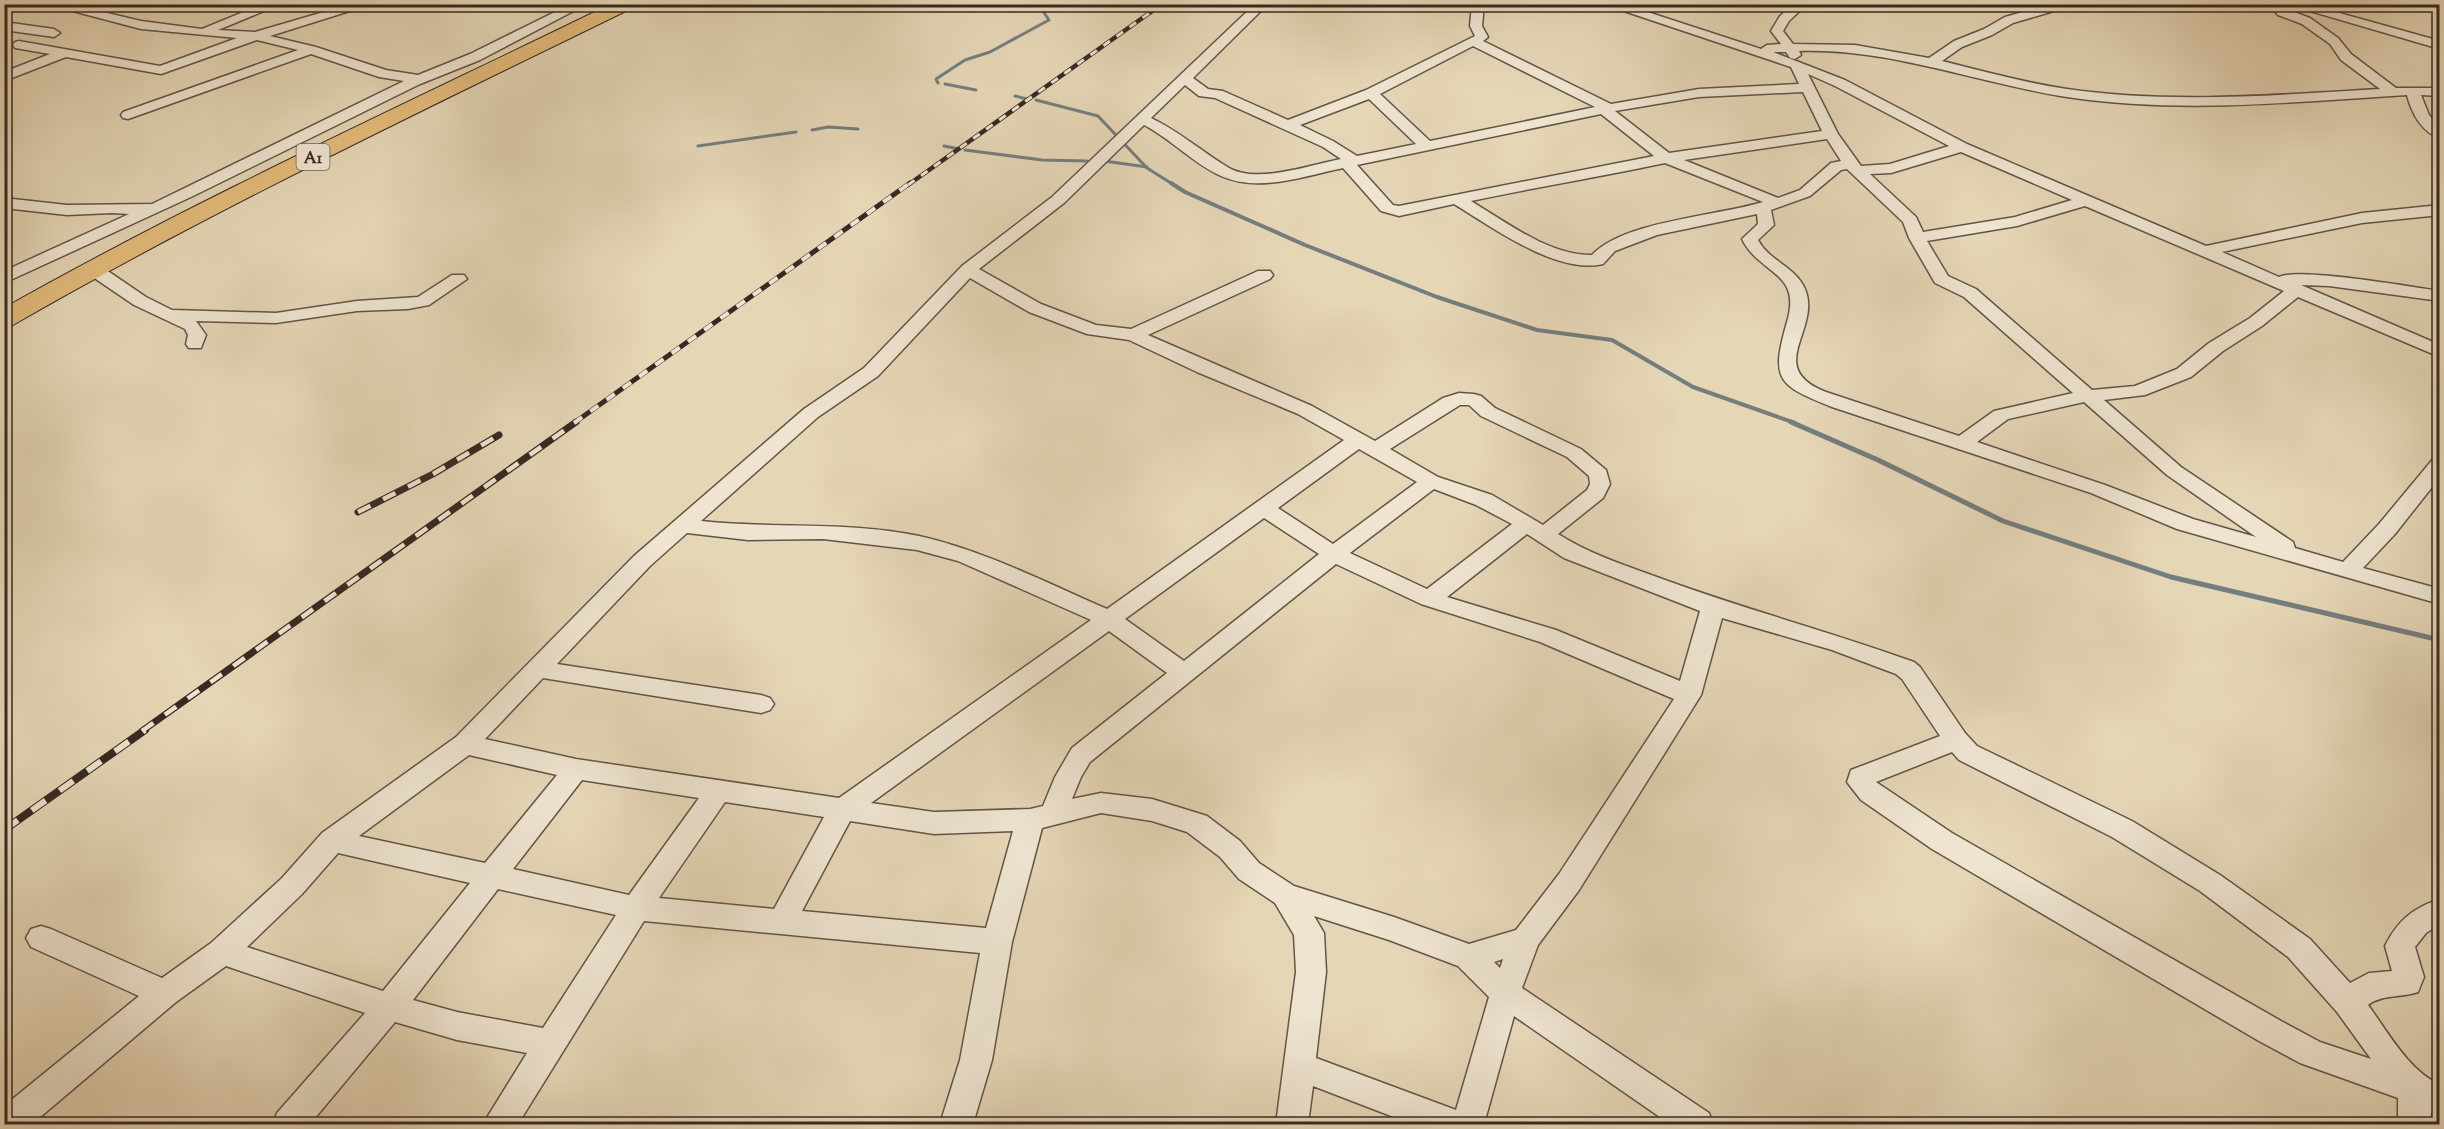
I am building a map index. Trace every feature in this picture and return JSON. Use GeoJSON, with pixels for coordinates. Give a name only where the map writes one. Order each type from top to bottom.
{"type":"FeatureCollection","features":[{"type":"Feature","properties":{"kind":"highway","name":"A1"},"geometry":{"type":"LineString","coordinates":[[7,314],[70,273],[443,84],[609,4]]}},
{"type":"Feature","properties":{"kind":"highway","name":"A1"},"geometry":{"type":"LineString","coordinates":[[7,314],[227,199],[626,4]]}},
{"type":"Feature","properties":{"kind":"street"},"geometry":{"type":"LineString","coordinates":[[52,4],[120,21],[198,32],[256,36],[311,50],[384,74],[443,84]]}},
{"type":"Feature","properties":{"kind":"street"},"geometry":{"type":"LineString","coordinates":[[198,32],[275,4]]}},
{"type":"Feature","properties":{"kind":"street"},"geometry":{"type":"LineString","coordinates":[[161,70],[256,36],[366,4]]}},
{"type":"Feature","properties":{"kind":"street"},"geometry":{"type":"LineString","coordinates":[[4,278],[186,194],[418,80],[475,57],[581,4]]}},
{"type":"Feature","properties":{"kind":"street"},"geometry":{"type":"LineString","coordinates":[[8,1125],[165,993],[222,952],[292,886],[332,841],[465,744],[642,561],[811,413],[870,372],[968,270],[1058,200],[1262,4]]}},
{"type":"Feature","properties":{"kind":"street"},"geometry":{"type":"LineString","coordinates":[[1288,126],[1371,93],[1482,38],[1476,26],[1478,4]]}},
{"type":"Feature","properties":{"kind":"street"},"geometry":{"type":"LineString","coordinates":[[1609,4],[1757,50],[1796,59],[1962,147],[2297,289],[2439,352]]}},
{"type":"Feature","properties":{"kind":"street"},"geometry":{"type":"LineString","coordinates":[[1801,4],[1784,19],[1777,31],[1796,59],[1832,134],[1854,167],[1910,220],[1917,238],[1941,279],[1970,293],[2174,471],[2301,557]]}},
{"type":"Feature","properties":{"kind":"street"},"geometry":{"type":"LineString","coordinates":[[1930,63],[1958,44],[1988,32],[2009,20],[2050,8],[2044,4]]}},
{"type":"Feature","properties":{"kind":"street"},"geometry":{"type":"LineString","coordinates":[[2274,4],[2282,12],[2306,21],[2334,41],[2346,57],[2393,92]]}},
{"type":"Feature","properties":{"kind":"street"},"geometry":{"type":"LineString","coordinates":[[2292,4],[2439,45]]}},
{"type":"Feature","properties":{"kind":"street"},"geometry":{"type":"LineString","coordinates":[[4,26],[54,33]]}},
{"type":"Feature","properties":{"kind":"street"},"geometry":{"type":"LineString","coordinates":[[1472,41],[1605,108],[1666,158],[1770,206]]}},
{"type":"Feature","properties":{"kind":"street"},"geometry":{"type":"LineString","coordinates":[[19,45],[161,70],[215,83]]}},
{"type":"Feature","properties":{"kind":"street"},"geometry":{"type":"LineString","coordinates":[[128,115],[311,50]]}},
{"type":"Feature","properties":{"kind":"street"},"geometry":{"type":"LineString","coordinates":[[1796,59],[1866,50],[2014,84],[2070,93],[2140,98],[2249,99],[2414,91],[2439,92]]}},
{"type":"Feature","properties":{"kind":"street"},"geometry":{"type":"LineString","coordinates":[[4,77],[66,52]]}},
{"type":"Feature","properties":{"kind":"street"},"geometry":{"type":"LineString","coordinates":[[1185,78],[1204,93]]}},
{"type":"Feature","properties":{"kind":"street"},"geometry":{"type":"LineString","coordinates":[[1142,119],[1163,129],[1234,177],[1266,179],[1605,108],[1673,96],[1808,88]]}},
{"type":"Feature","properties":{"kind":"street"},"geometry":{"type":"LineString","coordinates":[[2414,91],[2415,100],[2425,122],[2439,134]]}},
{"type":"Feature","properties":{"kind":"street"},"geometry":{"type":"LineString","coordinates":[[1158,104],[1204,93],[1218,94],[1328,144],[1350,162],[1390,210],[1404,211],[1553,178],[1574,178],[1666,158],[1832,134]]}},
{"type":"Feature","properties":{"kind":"street"},"geometry":{"type":"LineString","coordinates":[[1371,93],[1427,146]]}},
{"type":"Feature","properties":{"kind":"street"},"geometry":{"type":"LineString","coordinates":[[1457,199],[1531,242],[1584,261],[1597,260],[1609,248],[1653,231],[1770,206],[1805,193],[1836,166],[1891,168],[1962,147]]}},
{"type":"Feature","properties":{"kind":"street"},"geometry":{"type":"LineString","coordinates":[[4,203],[67,210],[112,208],[131,210],[186,194],[246,183]]}},
{"type":"Feature","properties":{"kind":"street"},"geometry":{"type":"LineString","coordinates":[[1917,238],[2017,221],[2087,200]]}},
{"type":"Feature","properties":{"kind":"street"},"geometry":{"type":"LineString","coordinates":[[1770,206],[1767,227],[1750,239],[1762,256],[1786,272],[1798,294],[1797,321],[1787,357],[1788,377],[1802,388],[1839,403],[2098,489],[2185,524],[2439,597]]}},
{"type":"Feature","properties":{"kind":"street"},"geometry":{"type":"LineString","coordinates":[[2205,251],[2362,218],[2439,210]]}},
{"type":"Feature","properties":{"kind":"street"},"geometry":{"type":"LineString","coordinates":[[93,268],[140,302],[192,326],[197,335],[195,344]]}},
{"type":"Feature","properties":{"kind":"street"},"geometry":{"type":"LineString","coordinates":[[968,270],[1035,308],[1093,330],[1132,335],[1305,410],[1431,481],[1484,500],[1572,553],[1713,607],[1840,644],[1905,668],[1911,673],[1956,740],[1968,753],[2122,829],[2210,883],[2299,948],[2348,1002],[2393,1064],[2427,1095]]}},
{"type":"Feature","properties":{"kind":"street"},"geometry":{"type":"LineString","coordinates":[[1132,335],[1264,275]]}},
{"type":"Feature","properties":{"kind":"street"},"geometry":{"type":"LineString","coordinates":[[2270,278],[2329,281],[2439,296]]}},
{"type":"Feature","properties":{"kind":"street"},"geometry":{"type":"LineString","coordinates":[[172,315],[276,318],[357,306],[408,304],[423,302],[458,279]]}},
{"type":"Feature","properties":{"kind":"street"},"geometry":{"type":"LineString","coordinates":[[2403,290],[2439,288]]}},
{"type":"Feature","properties":{"kind":"street"},"geometry":{"type":"LineString","coordinates":[[1961,444],[2001,415],[2087,396],[2138,391],[2184,373],[2216,347],[2256,322],[2297,289]]}},
{"type":"Feature","properties":{"kind":"street"},"geometry":{"type":"LineString","coordinates":[[782,923],[842,810],[1262,507],[1366,445],[1450,402],[1459,399],[1474,400],[1488,412],[1574,453],[1590,464],[1599,474],[1600,484],[1596,493],[1429,599]]}},
{"type":"Feature","properties":{"kind":"street"},"geometry":{"type":"LineString","coordinates":[[2348,570],[2387,529],[2439,463]]}},
{"type":"Feature","properties":{"kind":"street"},"geometry":{"type":"LineString","coordinates":[[957,1125],[976,1060],[997,942],[1042,817],[1081,755],[1334,554],[1431,481]]}},
{"type":"Feature","properties":{"kind":"street"},"geometry":{"type":"LineString","coordinates":[[1262,507],[1334,554],[1429,599],[1548,636],[1689,695]]}},
{"type":"Feature","properties":{"kind":"street"},"geometry":{"type":"LineString","coordinates":[[683,526],[748,533],[823,532],[918,543],[966,556],[1107,618],[1184,673]]}},
{"type":"Feature","properties":{"kind":"street"},"geometry":{"type":"LineString","coordinates":[[1468,1125],[1505,993],[1526,939],[1569,882],[1689,695],[1713,607]]}},
{"type":"Feature","properties":{"kind":"street"},"geometry":{"type":"LineString","coordinates":[[537,669],[761,704]]}},
{"type":"Feature","properties":{"kind":"street"},"geometry":{"type":"LineString","coordinates":[[1956,740],[1860,777],[1860,782],[1870,793],[1942,841],[2270,1031],[2311,1053],[2427,1095]]}},
{"type":"Feature","properties":{"kind":"street"},"geometry":{"type":"LineString","coordinates":[[465,744],[576,769],[934,823],[1042,817],[1101,803],[1152,810],[1197,824],[1230,849],[1249,871],[1285,895],[1394,929],[1469,957],[1505,993],[1697,1125]]}},
{"type":"Feature","properties":{"kind":"street"},"geometry":{"type":"LineString","coordinates":[[289,1125],[389,1006],[576,769]]}},
{"type":"Feature","properties":{"kind":"street"},"geometry":{"type":"LineString","coordinates":[[500,1125],[636,908],[718,791]]}},
{"type":"Feature","properties":{"kind":"street"},"geometry":{"type":"LineString","coordinates":[[332,841],[636,908],[997,942]]}},
{"type":"Feature","properties":{"kind":"street"},"geometry":{"type":"LineString","coordinates":[[1285,895],[1309,933],[1311,972],[1292,1125]]}},
{"type":"Feature","properties":{"kind":"street"},"geometry":{"type":"LineString","coordinates":[[2348,1002],[2369,986],[2407,983],[2409,977],[2400,946],[2407,932],[2417,922],[2439,911]]}},
{"type":"Feature","properties":{"kind":"street"},"geometry":{"type":"LineString","coordinates":[[41,938],[165,993]]}},
{"type":"Feature","properties":{"kind":"street"},"geometry":{"type":"LineString","coordinates":[[1469,957],[1526,939]]}},
{"type":"Feature","properties":{"kind":"street"},"geometry":{"type":"LineString","coordinates":[[222,952],[457,1026],[552,1044]]}},
{"type":"Feature","properties":{"kind":"street"},"geometry":{"type":"LineString","coordinates":[[1300,1066],[1451,1125]]}},
{"type":"Feature","properties":{"kind":"street"},"geometry":{"type":"LineString","coordinates":[[2414,1125],[2427,1095]]}},
{"type":"Feature","properties":{"kind":"waterway"},"geometry":{"type":"LineString","coordinates":[[938,83],[936,79],[965,60],[990,52],[1049,20],[1038,4]]}},
{"type":"Feature","properties":{"kind":"waterway"},"geometry":{"type":"LineString","coordinates":[[945,84],[976,90]]}},
{"type":"Feature","properties":{"kind":"waterway"},"geometry":{"type":"LineString","coordinates":[[1015,96],[1027,99]]}},
{"type":"Feature","properties":{"kind":"waterway"},"geometry":{"type":"LineString","coordinates":[[1036,100],[1098,116],[1146,167]]}},
{"type":"Feature","properties":{"kind":"waterway"},"geometry":{"type":"LineString","coordinates":[[812,130],[828,127],[858,129]]}},
{"type":"Feature","properties":{"kind":"waterway"},"geometry":{"type":"LineString","coordinates":[[698,146],[796,132]]}},
{"type":"Feature","properties":{"kind":"waterway"},"geometry":{"type":"LineString","coordinates":[[944,146],[959,149]]}},
{"type":"Feature","properties":{"kind":"waterway"},"geometry":{"type":"LineString","coordinates":[[965,150],[1042,160],[1087,161]]}},
{"type":"Feature","properties":{"kind":"waterway"},"geometry":{"type":"LineString","coordinates":[[1104,161],[1146,167]]}},
{"type":"Feature","properties":{"kind":"waterway"},"geometry":{"type":"LineString","coordinates":[[1146,167],[1174,185]]}},
{"type":"Feature","properties":{"kind":"waterway"},"geometry":{"type":"LineString","coordinates":[[1171,183],[1185,192],[1305,245],[1437,297],[1537,330],[1612,340],[1693,387],[1795,423]]}},
{"type":"Feature","properties":{"kind":"waterway"},"geometry":{"type":"LineString","coordinates":[[1791,422],[1878,460],[2003,521],[2171,577],[2440,640]]}},
{"type":"Feature","properties":{"kind":"railway"},"geometry":{"type":"LineString","coordinates":[[908,185],[1162,4]]}},
{"type":"Feature","properties":{"kind":"railway"},"geometry":{"type":"LineString","coordinates":[[574,423],[910,183]]}},
{"type":"Feature","properties":{"kind":"railway"},"geometry":{"type":"LineString","coordinates":[[142,731],[576,422]]}},
{"type":"Feature","properties":{"kind":"railway"},"geometry":{"type":"LineString","coordinates":[[358,512],[433,474],[499,435]]}},
{"type":"Feature","properties":{"kind":"railway"},"geometry":{"type":"LineString","coordinates":[[4,830],[145,730]]}}]}
